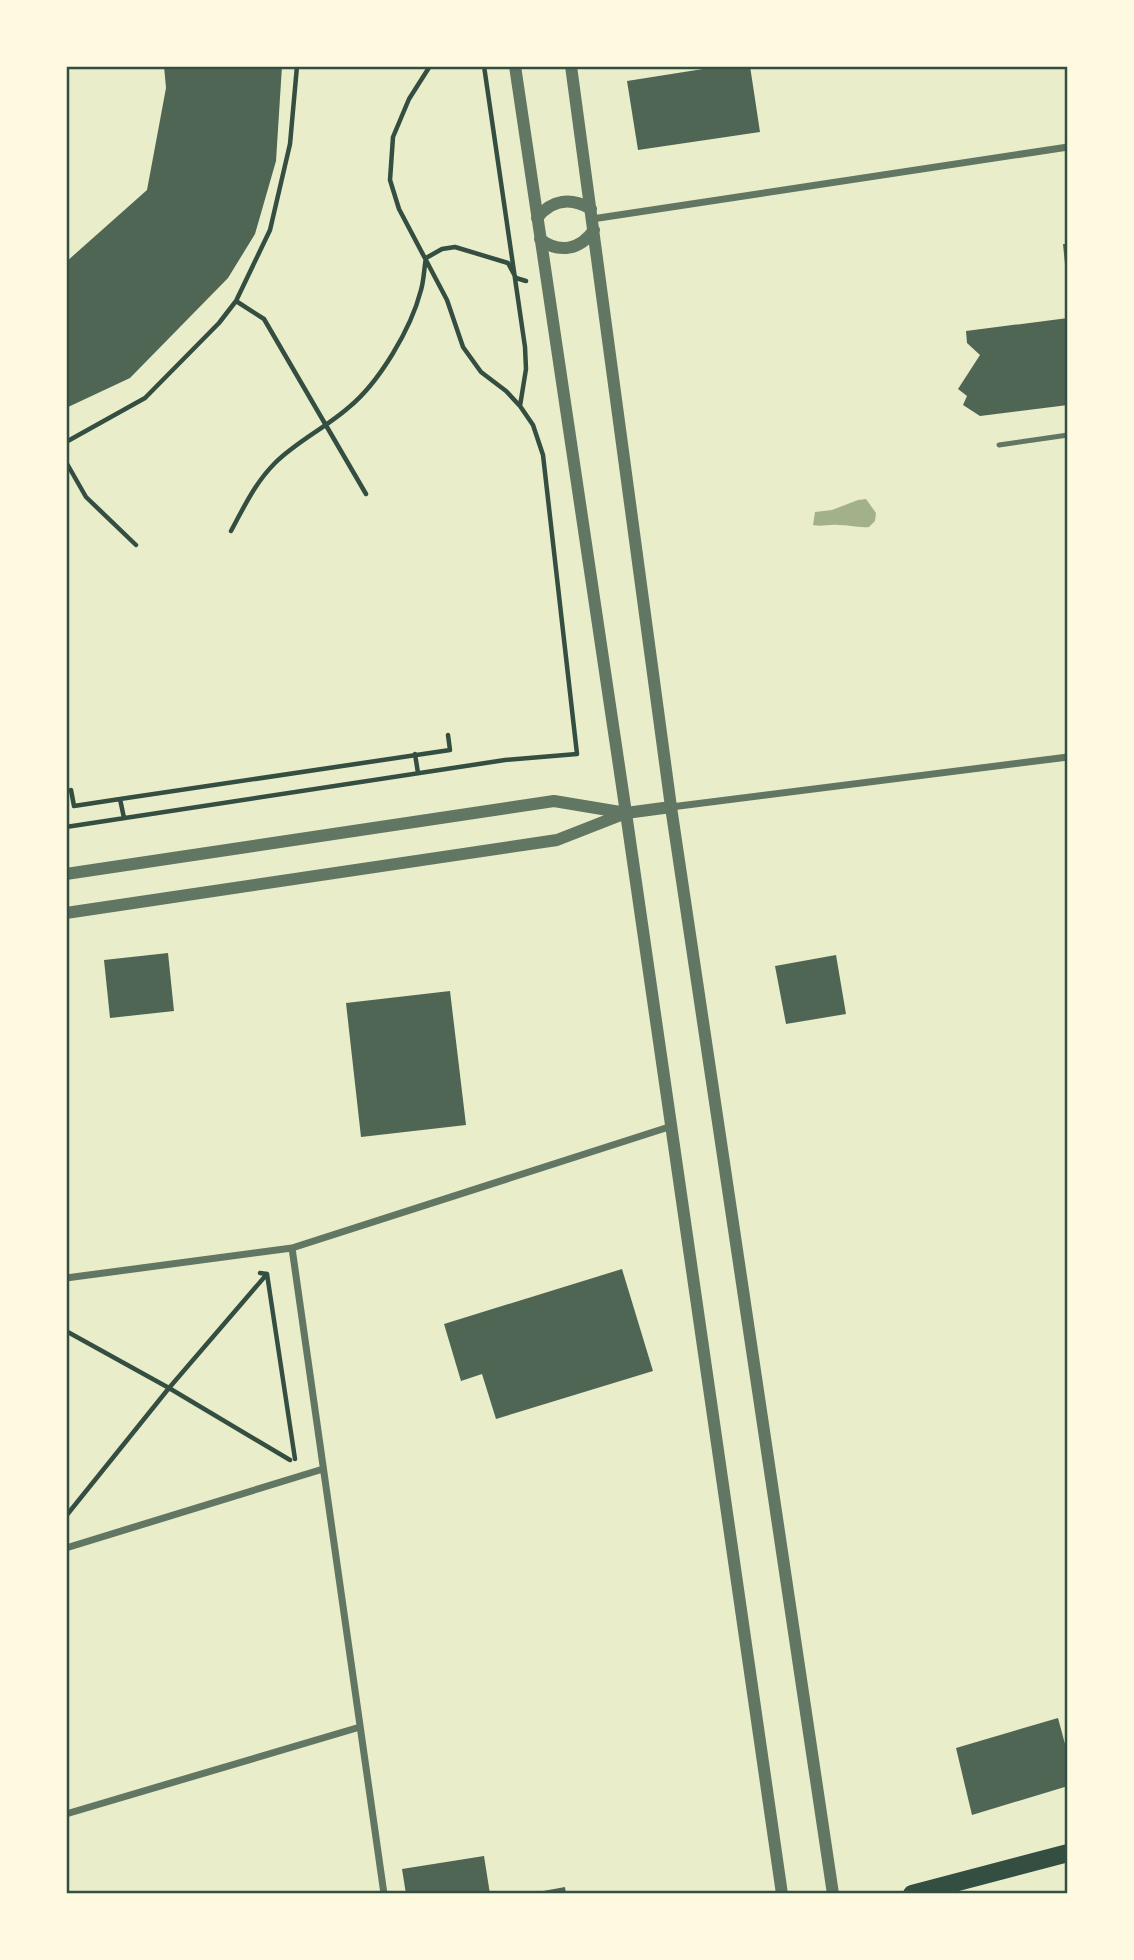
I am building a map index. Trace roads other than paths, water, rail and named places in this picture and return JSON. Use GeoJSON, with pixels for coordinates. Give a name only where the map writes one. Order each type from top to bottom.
{"type":"FeatureCollection","features":[{"type":"Feature","properties":{"kind":"main road"},"geometry":{"type":"LineString","coordinates":[[912,1894],[1068,1853]]}},
{"type":"Feature","properties":{"kind":"street"},"geometry":{"type":"LineString","coordinates":[[515,66],[672,1126],[782,1894]]}},
{"type":"Feature","properties":{"kind":"street"},"geometry":{"type":"LineString","coordinates":[[571,66],[671,807],[833,1894]]}},
{"type":"Feature","properties":{"kind":"street"},"geometry":{"type":"LineString","coordinates":[[592,219],[1068,148]]}},
{"type":"Feature","properties":{"kind":"street"},"geometry":{"type":"LineString","coordinates":[[537,218],[544,210],[562,201],[572,201],[592,219]]}},
{"type":"Feature","properties":{"kind":"street"},"geometry":{"type":"LineString","coordinates":[[540,239],[548,246],[579,246],[592,219]]}},
{"type":"Feature","properties":{"kind":"street"},"geometry":{"type":"LineString","coordinates":[[66,913],[557,840],[626,813],[1068,757]]}},
{"type":"Feature","properties":{"kind":"street"},"geometry":{"type":"LineString","coordinates":[[66,874],[554,801],[626,813]]}},
{"type":"Feature","properties":{"kind":"street"},"geometry":{"type":"LineString","coordinates":[[66,1279],[292,1248],[672,1126]]}},
{"type":"Feature","properties":{"kind":"street"},"geometry":{"type":"LineString","coordinates":[[292,1248],[384,1894]]}},
{"type":"Feature","properties":{"kind":"street"},"geometry":{"type":"LineString","coordinates":[[66,1548],[323,1469]]}},
{"type":"Feature","properties":{"kind":"street"},"geometry":{"type":"LineString","coordinates":[[66,1814],[360,1727]]}},
{"type":"Feature","properties":{"kind":"lane"},"geometry":{"type":"LineString","coordinates":[[999,445],[1068,435]]}}]}
